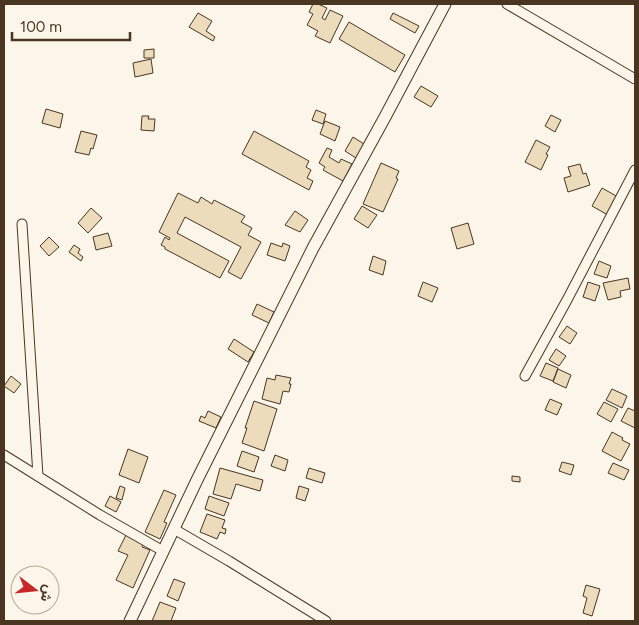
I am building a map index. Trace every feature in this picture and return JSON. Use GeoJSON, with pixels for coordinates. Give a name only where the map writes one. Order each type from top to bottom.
{"type":"FeatureCollection","features":[{"type":"Feature","properties":{"kind":"main road"},"geometry":{"type":"LineString","coordinates":[[130,621],[313,248],[445,4]]}},
{"type":"Feature","properties":{"kind":"street"},"geometry":{"type":"LineString","coordinates":[[507,4],[635,79]]}},
{"type":"Feature","properties":{"kind":"street"},"geometry":{"type":"LineString","coordinates":[[525,376],[635,170]]}},
{"type":"Feature","properties":{"kind":"street"},"geometry":{"type":"LineString","coordinates":[[22,224],[38,476]]}},
{"type":"Feature","properties":{"kind":"street"},"geometry":{"type":"LineString","coordinates":[[4,455],[163,551]]}},
{"type":"Feature","properties":{"kind":"street"},"geometry":{"type":"LineString","coordinates":[[174,529],[230,561],[326,621]]}},
{"type":"Feature","properties":{"kind":"building"},"geometry":{"type":"Polygon","coordinates":[[[313,4],[327,8],[322,18],[325,20],[330,10],[343,16],[330,43],[315,36],[318,31],[307,25],[313,14],[309,12],[313,4]]]}},
{"type":"Feature","properties":{"kind":"building"},"geometry":{"type":"Polygon","coordinates":[[[198,13],[212,21],[206,31],[215,37],[213,41],[189,27],[198,13]]]}},
{"type":"Feature","properties":{"kind":"building"},"geometry":{"type":"Polygon","coordinates":[[[393,13],[419,26],[415,33],[390,19],[393,13]]]}},
{"type":"Feature","properties":{"kind":"building"},"geometry":{"type":"Polygon","coordinates":[[[349,22],[405,55],[395,72],[339,39],[349,22]]]}},
{"type":"Feature","properties":{"kind":"building"},"geometry":{"type":"Polygon","coordinates":[[[154,49],[154,58],[144,58],[144,50],[154,49]]]}},
{"type":"Feature","properties":{"kind":"building"},"geometry":{"type":"Polygon","coordinates":[[[151,59],[153,73],[135,77],[133,63],[151,59]]]}},
{"type":"Feature","properties":{"kind":"building"},"geometry":{"type":"Polygon","coordinates":[[[421,86],[438,96],[431,107],[414,97],[421,86]]]}},
{"type":"Feature","properties":{"kind":"building"},"geometry":{"type":"Polygon","coordinates":[[[46,109],[63,114],[60,128],[42,123],[46,109]]]}},
{"type":"Feature","properties":{"kind":"building"},"geometry":{"type":"Polygon","coordinates":[[[316,110],[326,114],[323,124],[312,120],[316,110]]]}},
{"type":"Feature","properties":{"kind":"building"},"geometry":{"type":"Polygon","coordinates":[[[551,115],[561,120],[555,132],[545,126],[551,115]]]}},
{"type":"Feature","properties":{"kind":"building"},"geometry":{"type":"Polygon","coordinates":[[[142,116],[149,116],[148,119],[155,119],[154,131],[141,130],[142,116]]]}},
{"type":"Feature","properties":{"kind":"building"},"geometry":{"type":"Polygon","coordinates":[[[325,121],[340,127],[335,141],[320,134],[325,121]]]}},
{"type":"Feature","properties":{"kind":"building"},"geometry":{"type":"Polygon","coordinates":[[[81,131],[97,135],[89,155],[75,152],[81,131]]]}},
{"type":"Feature","properties":{"kind":"building"},"geometry":{"type":"Polygon","coordinates":[[[254,131],[309,161],[306,167],[311,170],[307,178],[313,181],[309,190],[242,154],[254,131]]]}},
{"type":"Feature","properties":{"kind":"building"},"geometry":{"type":"Polygon","coordinates":[[[353,137],[364,144],[356,158],[345,151],[353,137]]]}},
{"type":"Feature","properties":{"kind":"building"},"geometry":{"type":"Polygon","coordinates":[[[536,140],[550,147],[541,170],[525,162],[536,140]]]}},
{"type":"Feature","properties":{"kind":"building"},"geometry":{"type":"Polygon","coordinates":[[[327,148],[332,150],[329,157],[339,163],[341,159],[352,164],[343,181],[323,170],[325,167],[319,163],[327,148]]]}},
{"type":"Feature","properties":{"kind":"building"},"geometry":{"type":"Polygon","coordinates":[[[381,163],[399,171],[396,178],[398,179],[383,212],[363,204],[381,163]]]}},
{"type":"Feature","properties":{"kind":"building"},"geometry":{"type":"Polygon","coordinates":[[[580,164],[583,174],[586,173],[590,185],[568,192],[564,178],[571,176],[568,167],[580,164]]]}},
{"type":"Feature","properties":{"kind":"building"},"geometry":{"type":"Polygon","coordinates":[[[602,188],[618,197],[608,215],[592,206],[602,188]]]}},
{"type":"Feature","properties":{"kind":"building"},"geometry":{"type":"Polygon","coordinates":[[[178,193],[198,203],[201,197],[212,204],[214,200],[245,216],[241,222],[252,228],[248,235],[261,242],[241,279],[228,272],[241,247],[185,217],[177,233],[229,261],[220,278],[165,249],[161,245],[165,237],[169,240],[170,238],[159,232],[178,193]]]}},
{"type":"Feature","properties":{"kind":"building"},"geometry":{"type":"Polygon","coordinates":[[[362,206],[377,215],[368,228],[354,219],[362,206]]]}},
{"type":"Feature","properties":{"kind":"building"},"geometry":{"type":"Polygon","coordinates":[[[91,208],[102,218],[88,233],[78,223],[91,208]]]}},
{"type":"Feature","properties":{"kind":"building"},"geometry":{"type":"Polygon","coordinates":[[[295,211],[308,220],[300,232],[285,225],[295,211]]]}},
{"type":"Feature","properties":{"kind":"building"},"geometry":{"type":"Polygon","coordinates":[[[468,223],[474,244],[457,249],[451,228],[468,223]]]}},
{"type":"Feature","properties":{"kind":"building"},"geometry":{"type":"Polygon","coordinates":[[[108,233],[112,246],[96,250],[93,237],[108,233]]]}},
{"type":"Feature","properties":{"kind":"building"},"geometry":{"type":"Polygon","coordinates":[[[49,237],[59,247],[49,256],[40,246],[49,237]]]}},
{"type":"Feature","properties":{"kind":"building"},"geometry":{"type":"Polygon","coordinates":[[[271,243],[282,247],[283,243],[290,246],[285,261],[267,255],[271,243]]]}},
{"type":"Feature","properties":{"kind":"building"},"geometry":{"type":"Polygon","coordinates":[[[74,245],[80,249],[78,253],[83,257],[81,261],[69,252],[74,245]]]}},
{"type":"Feature","properties":{"kind":"building"},"geometry":{"type":"Polygon","coordinates":[[[373,256],[386,261],[383,275],[369,270],[373,256]]]}},
{"type":"Feature","properties":{"kind":"building"},"geometry":{"type":"Polygon","coordinates":[[[599,261],[611,266],[607,278],[594,274],[599,261]]]}},
{"type":"Feature","properties":{"kind":"building"},"geometry":{"type":"Polygon","coordinates":[[[628,278],[630,289],[620,291],[621,297],[608,300],[603,283],[628,278]]]}},
{"type":"Feature","properties":{"kind":"building"},"geometry":{"type":"Polygon","coordinates":[[[423,282],[438,288],[432,302],[418,296],[423,282]]]}},
{"type":"Feature","properties":{"kind":"building"},"geometry":{"type":"Polygon","coordinates":[[[588,282],[600,286],[595,301],[583,297],[588,282]]]}},
{"type":"Feature","properties":{"kind":"building"},"geometry":{"type":"Polygon","coordinates":[[[257,304],[274,312],[269,323],[252,315],[257,304]]]}},
{"type":"Feature","properties":{"kind":"building"},"geometry":{"type":"Polygon","coordinates":[[[567,326],[577,333],[570,344],[559,337],[567,326]]]}},
{"type":"Feature","properties":{"kind":"building"},"geometry":{"type":"Polygon","coordinates":[[[234,339],[254,352],[248,362],[228,349],[234,339]]]}},
{"type":"Feature","properties":{"kind":"building"},"geometry":{"type":"Polygon","coordinates":[[[556,349],[566,356],[559,366],[549,360],[556,349]]]}},
{"type":"Feature","properties":{"kind":"building"},"geometry":{"type":"Polygon","coordinates":[[[546,363],[558,368],[553,381],[540,376],[546,363]]]}},
{"type":"Feature","properties":{"kind":"building"},"geometry":{"type":"Polygon","coordinates":[[[558,369],[571,375],[566,388],[553,382],[558,369]]]}},
{"type":"Feature","properties":{"kind":"building"},"geometry":{"type":"Polygon","coordinates":[[[276,375],[291,378],[289,392],[283,391],[280,404],[262,399],[267,378],[275,380],[276,375]]]}},
{"type":"Feature","properties":{"kind":"building"},"geometry":{"type":"Polygon","coordinates":[[[11,376],[21,384],[14,393],[4,386],[11,376]]]}},
{"type":"Feature","properties":{"kind":"building"},"geometry":{"type":"Polygon","coordinates":[[[612,389],[627,396],[622,408],[606,400],[612,389]]]}},
{"type":"Feature","properties":{"kind":"building"},"geometry":{"type":"Polygon","coordinates":[[[550,399],[562,404],[557,415],[545,410],[550,399]]]}},
{"type":"Feature","properties":{"kind":"building"},"geometry":{"type":"Polygon","coordinates":[[[254,401],[277,409],[264,451],[242,443],[254,401]]]}},
{"type":"Feature","properties":{"kind":"building"},"geometry":{"type":"Polygon","coordinates":[[[604,402],[618,409],[611,422],[597,414],[604,402]]]}},
{"type":"Feature","properties":{"kind":"building"},"geometry":{"type":"Polygon","coordinates":[[[628,408],[635,411],[635,428],[621,421],[628,408]]]}},
{"type":"Feature","properties":{"kind":"building"},"geometry":{"type":"Polygon","coordinates":[[[208,411],[221,417],[216,428],[199,421],[201,416],[205,418],[208,411]]]}},
{"type":"Feature","properties":{"kind":"building"},"geometry":{"type":"Polygon","coordinates":[[[612,432],[630,444],[621,461],[602,451],[612,432]]]}},
{"type":"Feature","properties":{"kind":"building"},"geometry":{"type":"Polygon","coordinates":[[[128,449],[148,457],[139,483],[119,475],[128,449]]]}},
{"type":"Feature","properties":{"kind":"building"},"geometry":{"type":"Polygon","coordinates":[[[242,451],[259,457],[254,472],[237,466],[242,451]]]}},
{"type":"Feature","properties":{"kind":"building"},"geometry":{"type":"Polygon","coordinates":[[[275,455],[288,460],[285,471],[271,466],[275,455]]]}},
{"type":"Feature","properties":{"kind":"building"},"geometry":{"type":"Polygon","coordinates":[[[562,462],[574,465],[571,475],[559,471],[562,462]]]}},
{"type":"Feature","properties":{"kind":"building"},"geometry":{"type":"Polygon","coordinates":[[[613,463],[629,470],[624,480],[608,473],[613,463]]]}},
{"type":"Feature","properties":{"kind":"building"},"geometry":{"type":"Polygon","coordinates":[[[220,468],[263,480],[260,491],[236,484],[231,499],[213,494],[220,468]]]}},
{"type":"Feature","properties":{"kind":"building"},"geometry":{"type":"Polygon","coordinates":[[[309,468],[325,473],[322,483],[306,478],[309,468]]]}},
{"type":"Feature","properties":{"kind":"building"},"geometry":{"type":"Polygon","coordinates":[[[512,476],[520,477],[520,482],[512,481],[512,476]]]}},
{"type":"Feature","properties":{"kind":"building"},"geometry":{"type":"Polygon","coordinates":[[[120,486],[125,488],[122,500],[116,498],[120,486]]]}},
{"type":"Feature","properties":{"kind":"building"},"geometry":{"type":"Polygon","coordinates":[[[299,486],[309,489],[305,501],[296,498],[299,486]]]}},
{"type":"Feature","properties":{"kind":"building"},"geometry":{"type":"Polygon","coordinates":[[[164,490],[176,495],[164,522],[167,523],[160,539],[145,532],[164,490]]]}},
{"type":"Feature","properties":{"kind":"building"},"geometry":{"type":"Polygon","coordinates":[[[110,496],[121,502],[116,512],[105,506],[110,496]]]}},
{"type":"Feature","properties":{"kind":"building"},"geometry":{"type":"Polygon","coordinates":[[[209,496],[229,503],[224,516],[205,509],[209,496]]]}},
{"type":"Feature","properties":{"kind":"building"},"geometry":{"type":"Polygon","coordinates":[[[207,514],[225,520],[222,528],[226,529],[225,534],[220,532],[217,539],[200,532],[207,514]]]}},
{"type":"Feature","properties":{"kind":"building"},"geometry":{"type":"Polygon","coordinates":[[[127,533],[145,542],[142,547],[150,550],[133,588],[116,580],[128,555],[118,551],[127,533]]]}},
{"type":"Feature","properties":{"kind":"building"},"geometry":{"type":"Polygon","coordinates":[[[174,579],[185,583],[178,601],[167,596],[174,579]]]}},
{"type":"Feature","properties":{"kind":"building"},"geometry":{"type":"Polygon","coordinates":[[[586,585],[600,589],[592,616],[583,613],[587,598],[583,596],[586,585]]]}},
{"type":"Feature","properties":{"kind":"building"},"geometry":{"type":"Polygon","coordinates":[[[160,602],[176,608],[171,621],[152,621],[160,602]]]}}]}
